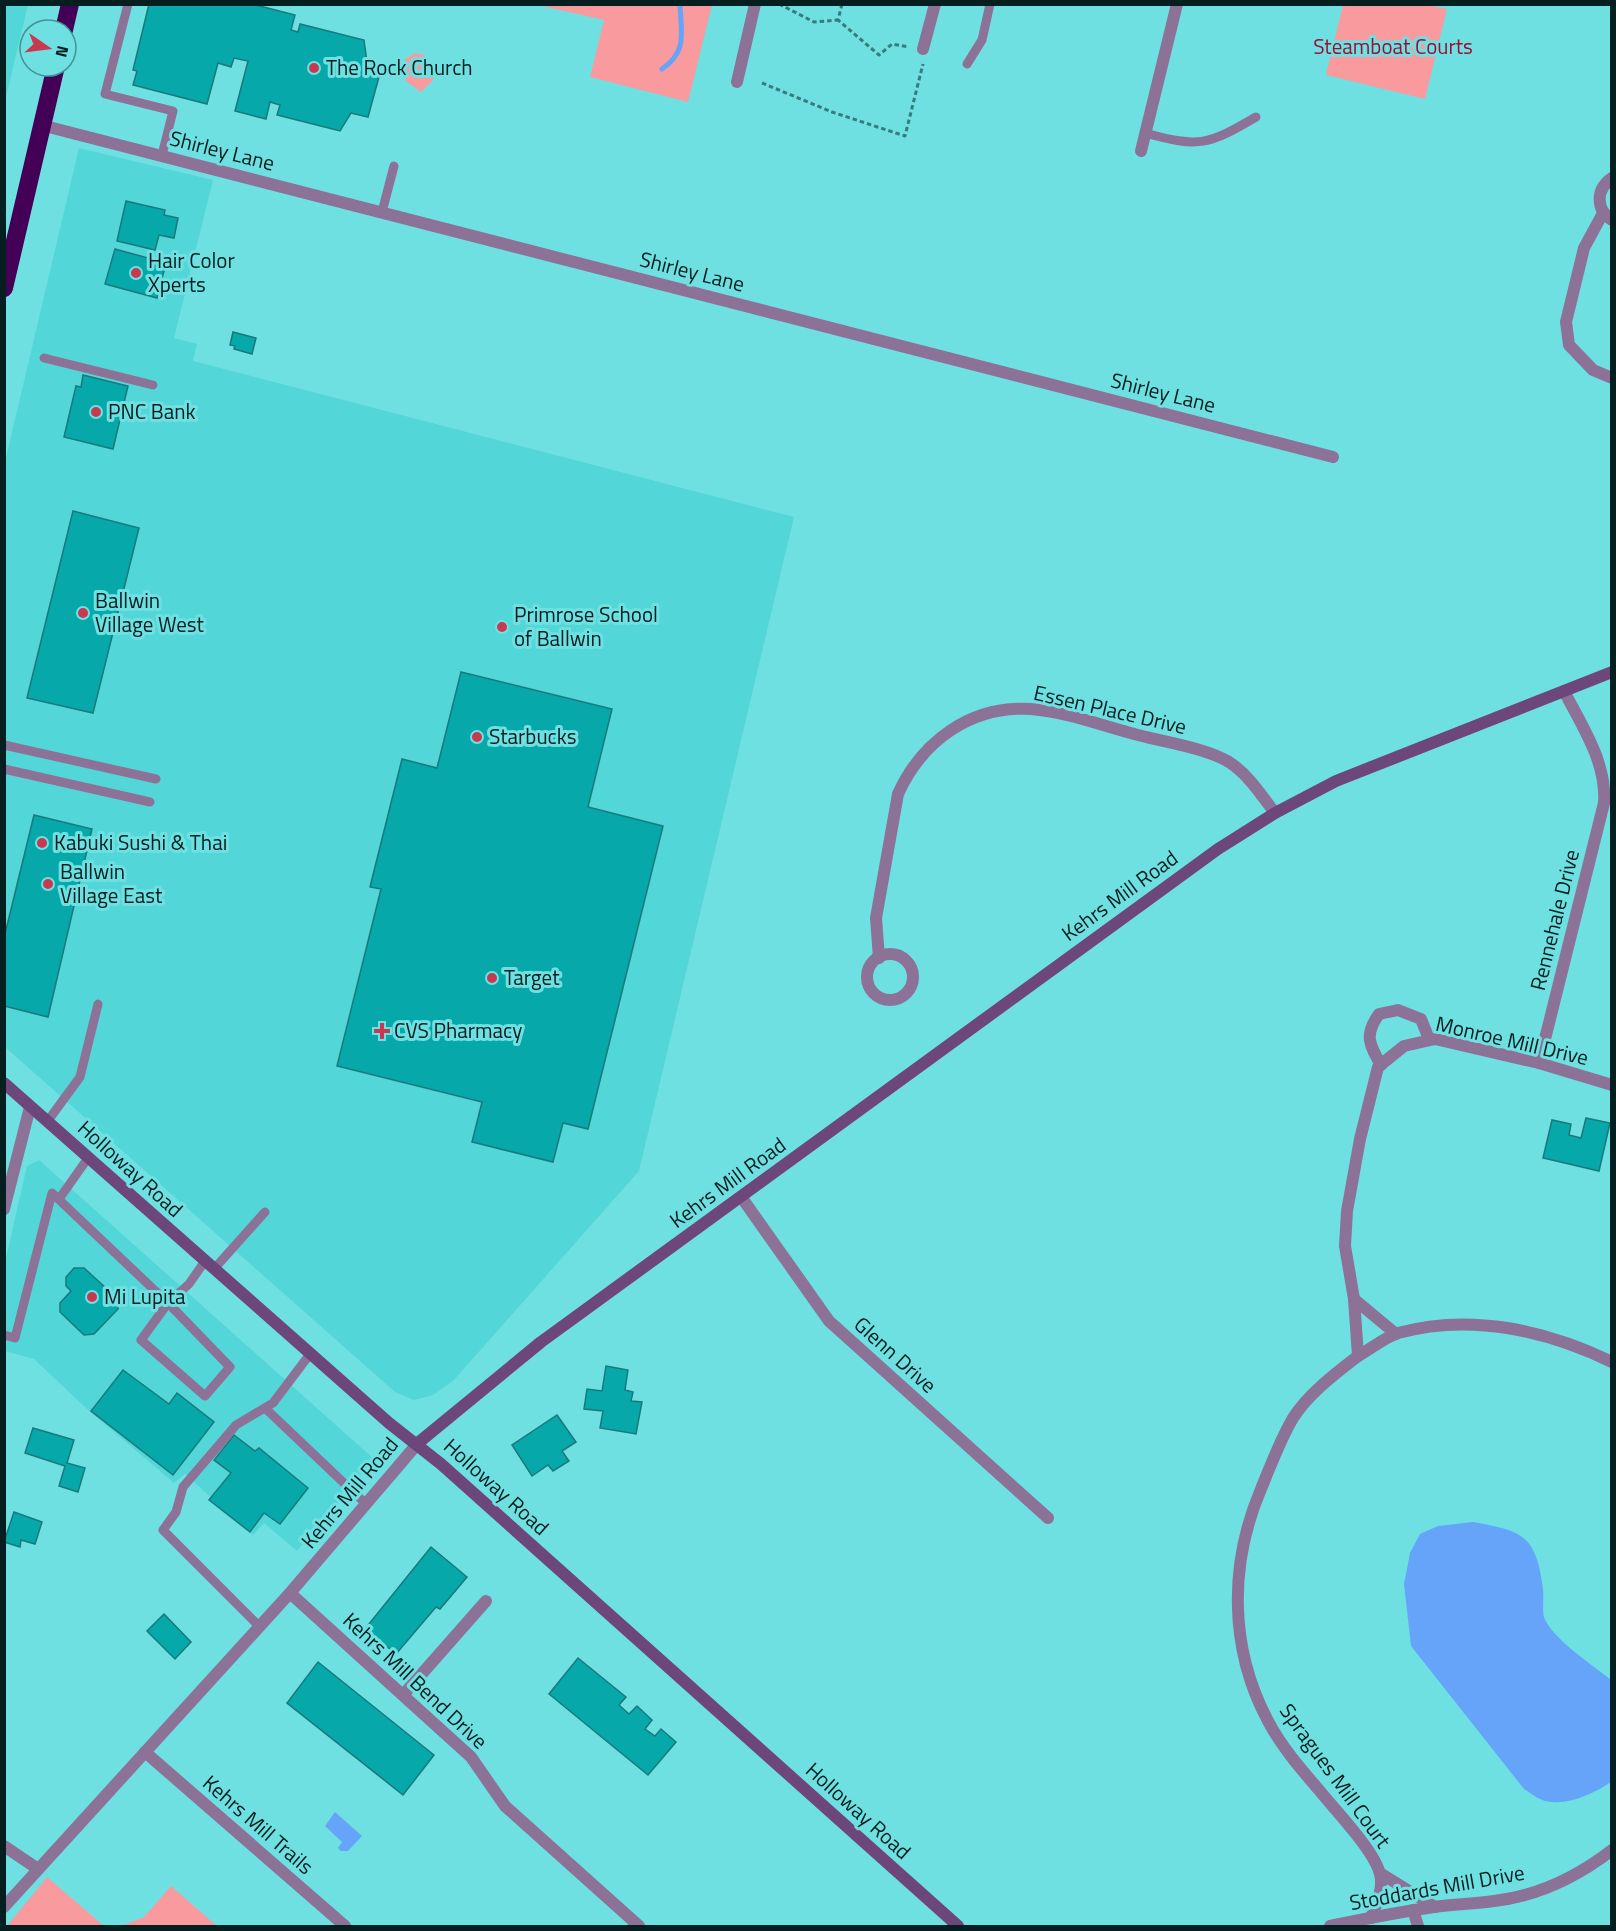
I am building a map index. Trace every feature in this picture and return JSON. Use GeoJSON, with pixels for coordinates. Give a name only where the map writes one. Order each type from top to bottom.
{"type":"FeatureCollection","features":[{"type":"Feature","properties":{"kind":"highway"},"geometry":{"type":"LineString","coordinates":[[4,288],[9,245],[53,78]]}},
{"type":"Feature","properties":{"kind":"street"},"geometry":{"type":"LineString","coordinates":[[736,82],[755,4]]}},
{"type":"Feature","properties":{"kind":"street"},"geometry":{"type":"LineString","coordinates":[[923,49],[935,4]]}},
{"type":"Feature","properties":{"kind":"street"},"geometry":{"type":"LineString","coordinates":[[1141,151],[1177,4]]}},
{"type":"Feature","properties":{"kind":"street","name":"Shirley Lane"},"geometry":{"type":"LineString","coordinates":[[41,125],[1333,457]]}},
{"type":"Feature","properties":{"kind":"street"},"geometry":{"type":"LineString","coordinates":[[1611,178],[1600,191],[1600,206],[1607,217],[1584,248],[1566,322],[1569,345],[1593,370],[1611,378]]}},
{"type":"Feature","properties":{"kind":"street","name":"Kehrs Mill Road"},"geometry":{"type":"LineString","coordinates":[[4,1907],[290,1593],[418,1443],[541,1342],[742,1198],[1209,855],[1275,813],[1336,781],[1494,716],[1611,672]]}},
{"type":"Feature","properties":{"kind":"street"},"geometry":{"type":"LineString","coordinates":[[1564,691],[1608,785]]}},
{"type":"Feature","properties":{"kind":"street","name":"Essen Place Drive"},"geometry":{"type":"LineString","coordinates":[[879,958],[876,918],[898,794],[907,775],[934,741],[971,718],[1009,709],[1050,712],[1192,749],[1227,761],[1244,773],[1275,813]]}},
{"type":"Feature","properties":{"kind":"street","name":"Rennehale Drive"},"geometry":{"type":"LineString","coordinates":[[1539,1063],[1608,785]]}},
{"type":"Feature","properties":{"kind":"street"},"geometry":{"type":"LineString","coordinates":[[1358,1356],[1354,1299],[1346,1246],[1347,1210],[1359,1139],[1381,1065],[1370,1046],[1370,1027],[1379,1014],[1398,1010],[1421,1019],[1429,1039]]}},
{"type":"Feature","properties":{"kind":"street","name":"Monroe Mill Drive"},"geometry":{"type":"LineString","coordinates":[[1381,1065],[1404,1046],[1429,1039],[1539,1063],[1611,1085]]}},
{"type":"Feature","properties":{"kind":"street","name":"Holloway Road"},"geometry":{"type":"LineString","coordinates":[[4,1083],[389,1423],[418,1443],[958,1926]]}},
{"type":"Feature","properties":{"kind":"street"},"geometry":{"type":"LineString","coordinates":[[4,1209],[30,1107]]}},
{"type":"Feature","properties":{"kind":"street","name":"Glenn Drive"},"geometry":{"type":"LineString","coordinates":[[742,1198],[829,1321],[1048,1518]]}},
{"type":"Feature","properties":{"kind":"street"},"geometry":{"type":"LineString","coordinates":[[1354,1299],[1396,1334]]}},
{"type":"Feature","properties":{"kind":"street","name":"Spragues Mill Court"},"geometry":{"type":"LineString","coordinates":[[1371,1918],[1382,1888],[1380,1873],[1356,1835],[1281,1742],[1268,1720],[1245,1665],[1237,1613],[1239,1565],[1250,1518],[1281,1442],[1293,1418],[1309,1397],[1358,1356],[1396,1334],[1446,1324],[1486,1325],[1541,1334],[1611,1362]]}},
{"type":"Feature","properties":{"kind":"street","name":"Kehrs Mill Bend Drive"},"geometry":{"type":"LineString","coordinates":[[290,1593],[471,1757],[505,1806],[639,1926]]}},
{"type":"Feature","properties":{"kind":"street"},"geometry":{"type":"LineString","coordinates":[[404,1694],[486,1601]]}},
{"type":"Feature","properties":{"kind":"street","name":"Kehrs Mill Trails"},"geometry":{"type":"LineString","coordinates":[[145,1752],[345,1926]]}},
{"type":"Feature","properties":{"kind":"street"},"geometry":{"type":"LineString","coordinates":[[4,1846],[38,1869]]}},
{"type":"Feature","properties":{"kind":"street","name":"Stoddards Mill Drive"},"geometry":{"type":"LineString","coordinates":[[1329,1926],[1413,1910],[1496,1901],[1552,1887],[1595,1863],[1611,1850]]}},
{"type":"Feature","properties":{"kind":"street","name":"Spragues Mill Court"},"geometry":{"type":"LineString","coordinates":[[1380,1873],[1435,1907]]}},
{"type":"Feature","properties":{"kind":"street"},"geometry":{"type":"LineString","coordinates":[[1413,1910],[1418,1926]]}},
{"type":"Feature","properties":{"kind":"lane"},"geometry":{"type":"LineString","coordinates":[[128,4],[105,94],[173,111],[162,155]]}},
{"type":"Feature","properties":{"kind":"lane"},"geometry":{"type":"LineString","coordinates":[[967,64],[982,40],[990,4]]}},
{"type":"Feature","properties":{"kind":"lane"},"geometry":{"type":"LineString","coordinates":[[1145,133],[1182,143],[1199,142],[1221,137],[1257,117]]}},
{"type":"Feature","properties":{"kind":"lane"},"geometry":{"type":"LineString","coordinates":[[382,212],[394,166]]}},
{"type":"Feature","properties":{"kind":"lane"},"geometry":{"type":"LineString","coordinates":[[44,358],[153,385]]}},
{"type":"Feature","properties":{"kind":"lane"},"geometry":{"type":"LineString","coordinates":[[4,745],[156,779]]}},
{"type":"Feature","properties":{"kind":"lane"},"geometry":{"type":"LineString","coordinates":[[4,769],[150,802]]}},
{"type":"Feature","properties":{"kind":"lane"},"geometry":{"type":"LineString","coordinates":[[47,1122],[80,1077],[98,1004]]}},
{"type":"Feature","properties":{"kind":"lane"},"geometry":{"type":"LineString","coordinates":[[59,1199],[88,1158]]}},
{"type":"Feature","properties":{"kind":"lane"},"geometry":{"type":"LineString","coordinates":[[4,1335],[15,1338],[52,1193],[168,1303],[230,1367],[205,1396],[141,1340],[168,1303],[266,1212]]}},
{"type":"Feature","properties":{"kind":"lane"},"geometry":{"type":"LineString","coordinates":[[260,1626],[163,1530],[176,1512],[183,1487],[236,1425],[273,1403],[310,1354]]}},
{"type":"Feature","properties":{"kind":"lane"},"geometry":{"type":"LineString","coordinates":[[265,1408],[366,1504]]}},
{"type":"Feature","properties":{"kind":"path"},"geometry":{"type":"LineString","coordinates":[[762,83],[832,112],[905,136],[922,70],[923,49],[892,44],[879,55],[838,20],[814,22],[779,4]]}},
{"type":"Feature","properties":{"kind":"path"},"geometry":{"type":"LineString","coordinates":[[838,20],[842,4]]}},
{"type":"Feature","properties":{"kind":"shaded area"},"geometry":{"type":"Polygon","coordinates":[[[4,5],[28,5],[25,18],[18,18],[18,47],[5,101],[4,5]]]}},
{"type":"Feature","properties":{"kind":"shaded area","name":"Target"},"geometry":{"type":"Polygon","coordinates":[[[79,148],[213,180],[174,338],[197,344],[193,361],[794,517],[639,1171],[453,1381],[433,1395],[414,1400],[395,1392],[5,1047],[5,462],[79,148]]]}},
{"type":"Feature","properties":{"kind":"shaded area"},"geometry":{"type":"Polygon","coordinates":[[[39,1160],[374,1459],[297,1551],[264,1523],[253,1535],[185,1474],[174,1483],[86,1408],[34,1359],[5,1351],[5,1262],[27,1166],[39,1160]]]}},
{"type":"Feature","properties":{"kind":"shaded area"},"geometry":{"type":"Polygon","coordinates":[[[1473,1522],[1515,1533],[1531,1546],[1540,1571],[1543,1614],[1548,1625],[1564,1643],[1611,1680],[1611,1782],[1588,1795],[1554,1802],[1542,1800],[1524,1789],[1411,1646],[1404,1584],[1410,1553],[1420,1534],[1438,1526],[1473,1522]]]}},
{"type":"Feature","properties":{"kind":"shaded area"},"geometry":{"type":"Polygon","coordinates":[[[335,1812],[362,1836],[348,1851],[341,1851],[338,1848],[342,1842],[325,1826],[335,1812]]]}},
{"type":"Feature","properties":{"kind":"green space"},"geometry":{"type":"Polygon","coordinates":[[[538,5],[712,5],[688,102],[590,77],[604,20],[538,5]]]}},
{"type":"Feature","properties":{"kind":"green space","name":"Steamboat Courts"},"geometry":{"type":"Polygon","coordinates":[[[1343,5],[1428,5],[1447,9],[1425,99],[1326,75],[1343,5]]]}},
{"type":"Feature","properties":{"kind":"green space"},"geometry":{"type":"Polygon","coordinates":[[[415,53],[425,55],[437,70],[433,80],[421,92],[406,81],[401,72],[404,60],[415,53]]]}},
{"type":"Feature","properties":{"kind":"green space"},"geometry":{"type":"Polygon","coordinates":[[[47,1877],[104,1926],[7,1926],[47,1877]]]}},
{"type":"Feature","properties":{"kind":"green space"},"geometry":{"type":"Polygon","coordinates":[[[171,1886],[217,1926],[121,1926],[144,1917],[171,1886]]]}},
{"type":"Feature","properties":{"kind":"building","name":"The Rock Church"},"geometry":{"type":"Polygon","coordinates":[[[149,4],[252,4],[295,15],[291,30],[298,32],[300,24],[364,40],[367,62],[382,66],[368,117],[351,113],[340,131],[277,115],[280,105],[270,102],[266,119],[235,111],[248,61],[234,58],[231,67],[218,63],[207,104],[133,85],[137,71],[133,70],[149,4]]]}},
{"type":"Feature","properties":{"kind":"building"},"geometry":{"type":"Polygon","coordinates":[[[126,201],[165,210],[164,215],[178,218],[174,238],[159,235],[155,250],[117,241],[126,201]]]}},
{"type":"Feature","properties":{"kind":"building","name":"Hair Color Xperts"},"geometry":{"type":"Polygon","coordinates":[[[115,249],[166,263],[157,298],[105,284],[115,249]]]}},
{"type":"Feature","properties":{"kind":"building"},"geometry":{"type":"Polygon","coordinates":[[[233,332],[256,338],[252,354],[234,349],[235,346],[230,345],[233,332]]]}},
{"type":"Feature","properties":{"kind":"building","name":"PNC Bank"},"geometry":{"type":"Polygon","coordinates":[[[83,375],[128,386],[113,449],[64,437],[76,386],[81,387],[83,375]]]}},
{"type":"Feature","properties":{"kind":"building","name":"Ballwin Village West"},"geometry":{"type":"Polygon","coordinates":[[[73,511],[139,528],[93,713],[27,698],[73,511]]]}},
{"type":"Feature","properties":{"kind":"building","name":"Target"},"geometry":{"type":"Polygon","coordinates":[[[461,672],[612,709],[588,807],[663,826],[588,1129],[563,1123],[553,1162],[472,1142],[482,1102],[337,1066],[381,889],[370,887],[402,759],[437,768],[461,672]]]}},
{"type":"Feature","properties":{"kind":"building","name":"Ballwin Village East"},"geometry":{"type":"Polygon","coordinates":[[[34,815],[92,829],[48,1017],[4,1006],[4,938],[34,815]]]}},
{"type":"Feature","properties":{"kind":"building"},"geometry":{"type":"Polygon","coordinates":[[[1586,1118],[1610,1123],[1599,1171],[1543,1158],[1552,1120],[1571,1124],[1569,1135],[1581,1138],[1586,1118]]]}},
{"type":"Feature","properties":{"kind":"building"},"geometry":{"type":"Polygon","coordinates":[[[74,1268],[84,1268],[117,1298],[118,1309],[94,1334],[84,1335],[60,1312],[60,1303],[71,1291],[66,1286],[66,1277],[74,1268]]]}},
{"type":"Feature","properties":{"kind":"building"},"geometry":{"type":"Polygon","coordinates":[[[606,1366],[628,1370],[625,1390],[633,1392],[631,1401],[642,1402],[636,1434],[600,1428],[603,1411],[584,1409],[587,1389],[602,1391],[606,1366]]]}},
{"type":"Feature","properties":{"kind":"building"},"geometry":{"type":"Polygon","coordinates":[[[123,1370],[169,1404],[177,1393],[214,1422],[173,1475],[91,1411],[123,1370]]]}},
{"type":"Feature","properties":{"kind":"building"},"geometry":{"type":"Polygon","coordinates":[[[557,1415],[576,1442],[562,1451],[569,1461],[553,1471],[548,1465],[532,1476],[512,1445],[557,1415]]]}},
{"type":"Feature","properties":{"kind":"building"},"geometry":{"type":"Polygon","coordinates":[[[33,1428],[74,1440],[67,1463],[85,1468],[78,1492],[59,1486],[65,1466],[25,1453],[33,1428]]]}},
{"type":"Feature","properties":{"kind":"building"},"geometry":{"type":"Polygon","coordinates":[[[234,1435],[255,1451],[259,1448],[308,1488],[280,1524],[264,1513],[250,1532],[209,1500],[231,1473],[214,1460],[234,1435]]]}},
{"type":"Feature","properties":{"kind":"building"},"geometry":{"type":"Polygon","coordinates":[[[14,1512],[42,1522],[35,1544],[21,1540],[20,1547],[4,1542],[14,1512]]]}},
{"type":"Feature","properties":{"kind":"building"},"geometry":{"type":"Polygon","coordinates":[[[431,1547],[467,1577],[440,1609],[436,1607],[396,1654],[365,1629],[431,1547]]]}},
{"type":"Feature","properties":{"kind":"building"},"geometry":{"type":"Polygon","coordinates":[[[164,1614],[191,1642],[175,1659],[147,1631],[164,1614]]]}},
{"type":"Feature","properties":{"kind":"building"},"geometry":{"type":"Polygon","coordinates":[[[578,1658],[626,1697],[619,1705],[629,1714],[637,1706],[652,1720],[645,1729],[655,1736],[661,1729],[676,1742],[648,1775],[549,1694],[578,1658]]]}},
{"type":"Feature","properties":{"kind":"building"},"geometry":{"type":"Polygon","coordinates":[[[318,1662],[434,1755],[403,1795],[287,1703],[318,1662]]]}},
{"type":"Feature","properties":{"kind":"waterway"},"geometry":{"type":"LineString","coordinates":[[662,69],[676,55],[681,41],[680,4]]}},
{"type":"Feature","properties":{"kind":"place","name":"The Rock Church"},"geometry":{"type":"Point","coordinates":[314,68]}},
{"type":"Feature","properties":{"kind":"place","name":"Hair Color Xperts"},"geometry":{"type":"Point","coordinates":[136,273]}},
{"type":"Feature","properties":{"kind":"place","name":"PNC Bank"},"geometry":{"type":"Point","coordinates":[96,412]}},
{"type":"Feature","properties":{"kind":"place","name":"Ballwin Village West"},"geometry":{"type":"Point","coordinates":[83,613]}},
{"type":"Feature","properties":{"kind":"place","name":"Primrose School of Ballwin"},"geometry":{"type":"Point","coordinates":[502,627]}},
{"type":"Feature","properties":{"kind":"place","name":"Starbucks"},"geometry":{"type":"Point","coordinates":[477,737]}},
{"type":"Feature","properties":{"kind":"place","name":"Kabuki Sushi & Thai"},"geometry":{"type":"Point","coordinates":[42,843]}},
{"type":"Feature","properties":{"kind":"place","name":"Ballwin Village East"},"geometry":{"type":"Point","coordinates":[48,884]}},
{"type":"Feature","properties":{"kind":"place","name":"Target"},"geometry":{"type":"Point","coordinates":[492,978]}},
{"type":"Feature","properties":{"kind":"place","name":"CVS Pharmacy"},"geometry":{"type":"Point","coordinates":[382,1031]}},
{"type":"Feature","properties":{"kind":"place","name":"Mi Lupita"},"geometry":{"type":"Point","coordinates":[92,1297]}}]}
